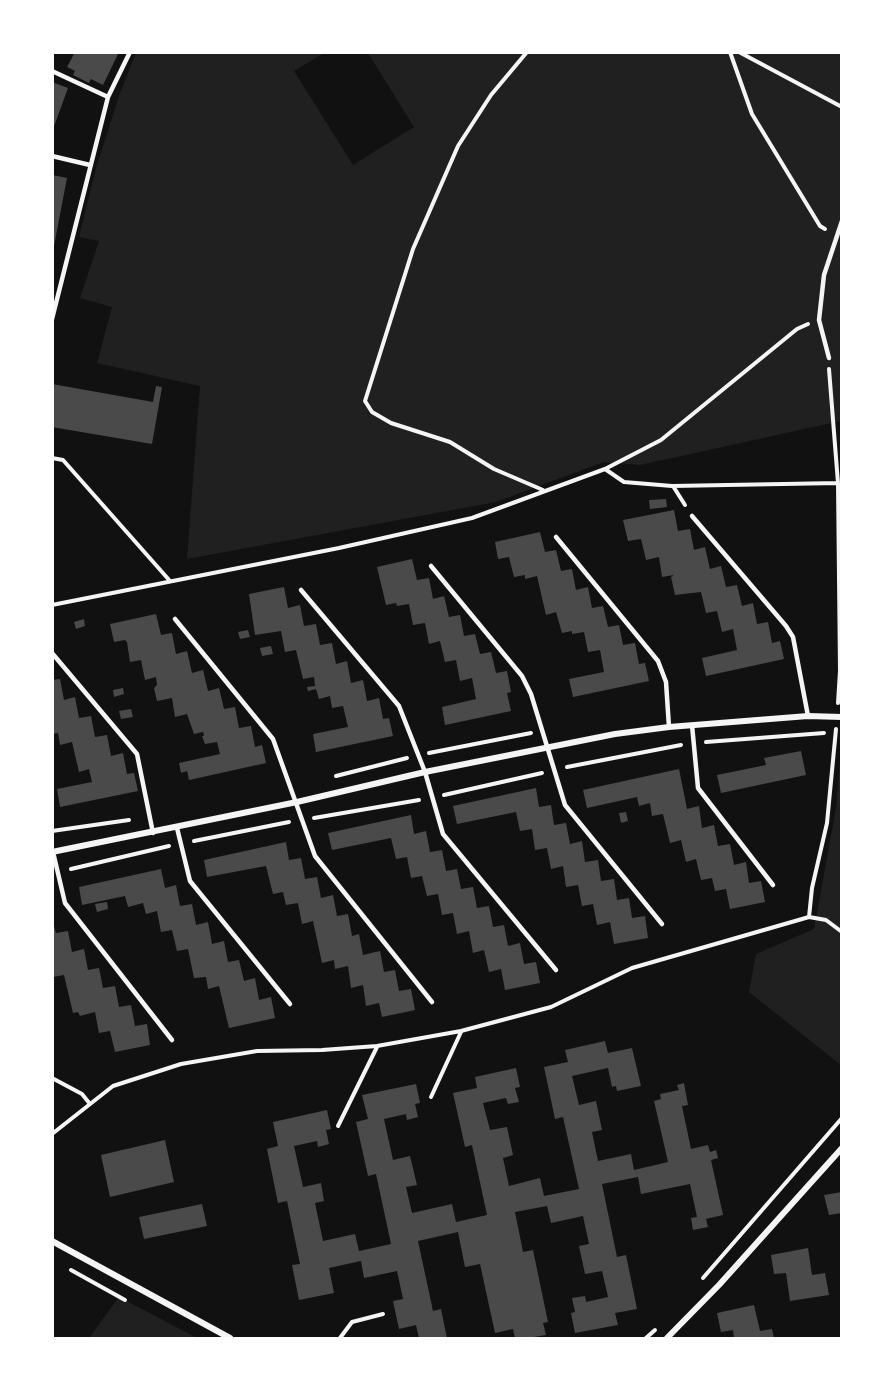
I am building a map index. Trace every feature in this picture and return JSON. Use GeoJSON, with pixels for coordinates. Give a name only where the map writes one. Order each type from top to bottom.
{"type":"FeatureCollection","features":[{"type":"Feature","properties":{"kind":"street"},"geometry":{"type":"LineString","coordinates":[[53,852],[177,828],[548,746],[669,727],[808,716],[839,717]]}},
{"type":"Feature","properties":{"kind":"street"},"geometry":{"type":"LineString","coordinates":[[667,1338],[719,1285],[842,1148]]}},
{"type":"Feature","properties":{"kind":"street"},"geometry":{"type":"LineString","coordinates":[[52,1241],[230,1338]]}},
{"type":"Feature","properties":{"kind":"lane"},"geometry":{"type":"LineString","coordinates":[[52,319],[108,98],[130,52]]}},
{"type":"Feature","properties":{"kind":"lane"},"geometry":{"type":"LineString","coordinates":[[52,71],[108,98]]}},
{"type":"Feature","properties":{"kind":"lane"},"geometry":{"type":"LineString","coordinates":[[52,156],[90,165]]}},
{"type":"Feature","properties":{"kind":"lane"},"geometry":{"type":"LineString","coordinates":[[828,358],[819,320],[824,275],[842,221]]}},
{"type":"Feature","properties":{"kind":"lane"},"geometry":{"type":"LineString","coordinates":[[692,516],[793,637],[808,716]]}},
{"type":"Feature","properties":{"kind":"lane"},"geometry":{"type":"LineString","coordinates":[[556,537],[658,661],[666,682],[669,727]]}},
{"type":"Feature","properties":{"kind":"lane"},"geometry":{"type":"LineString","coordinates":[[431,566],[522,676],[531,694],[565,805],[662,924]]}},
{"type":"Feature","properties":{"kind":"lane"},"geometry":{"type":"LineString","coordinates":[[301,590],[399,706],[425,772],[442,834],[556,970]]}},
{"type":"Feature","properties":{"kind":"lane"},"geometry":{"type":"LineString","coordinates":[[175,619],[273,739],[315,856],[432,1002]]}},
{"type":"Feature","properties":{"kind":"lane"},"geometry":{"type":"LineString","coordinates":[[52,653],[137,754],[153,833]]}},
{"type":"Feature","properties":{"kind":"lane"},"geometry":{"type":"LineString","coordinates":[[692,725],[698,788],[773,885]]}},
{"type":"Feature","properties":{"kind":"lane"},"geometry":{"type":"LineString","coordinates":[[177,828],[190,881],[290,1004]]}},
{"type":"Feature","properties":{"kind":"lane"},"geometry":{"type":"LineString","coordinates":[[53,852],[64,903],[172,1040]]}},
{"type":"Feature","properties":{"kind":"path"},"geometry":{"type":"LineString","coordinates":[[527,52],[491,95],[458,146],[413,249],[365,401],[372,412],[391,423],[450,442],[494,469],[543,490]]}},
{"type":"Feature","properties":{"kind":"path"},"geometry":{"type":"LineString","coordinates":[[730,52],[752,114],[820,226],[835,237]]}},
{"type":"Feature","properties":{"kind":"path"},"geometry":{"type":"LineString","coordinates":[[739,52],[842,107]]}},
{"type":"Feature","properties":{"kind":"path"},"geometry":{"type":"LineString","coordinates":[[52,605],[339,548],[472,518],[605,469],[661,440],[797,329],[819,320]]}},
{"type":"Feature","properties":{"kind":"path"},"geometry":{"type":"LineString","coordinates":[[809,917],[812,888],[827,823],[839,717],[841,622],[838,483],[828,358]]}},
{"type":"Feature","properties":{"kind":"path"},"geometry":{"type":"LineString","coordinates":[[52,458],[63,460],[170,581]]}},
{"type":"Feature","properties":{"kind":"path"},"geometry":{"type":"LineString","coordinates":[[605,469],[624,482],[672,486],[838,483]]}},
{"type":"Feature","properties":{"kind":"path"},"geometry":{"type":"LineString","coordinates":[[672,486],[692,516]]}},
{"type":"Feature","properties":{"kind":"path"},"geometry":{"type":"LineString","coordinates":[[52,1134],[113,1086],[181,1064],[257,1051],[377,1046],[461,1031],[551,1007],[632,968],[809,917],[826,920],[842,932]]}},
{"type":"Feature","properties":{"kind":"path"},"geometry":{"type":"LineString","coordinates":[[431,1097],[461,1031]]}},
{"type":"Feature","properties":{"kind":"path"},"geometry":{"type":"LineString","coordinates":[[338,1126],[377,1046]]}},
{"type":"Feature","properties":{"kind":"path"},"geometry":{"type":"LineString","coordinates":[[52,1078],[82,1095],[90,1104]]}},
{"type":"Feature","properties":{"kind":"path"},"geometry":{"type":"LineString","coordinates":[[701,1280],[842,1118]]}},
{"type":"Feature","properties":{"kind":"path"},"geometry":{"type":"LineString","coordinates":[[340,1338],[352,1322],[382,1314]]}},
{"type":"Feature","properties":{"kind":"path"},"geometry":{"type":"LineString","coordinates":[[646,1338],[662,1322]]}},
{"type":"Feature","properties":{"kind":"shaded area"},"geometry":{"type":"Polygon","coordinates":[[[136,53],[324,53],[294,71],[353,165],[414,127],[368,53],[841,53],[841,421],[640,465],[604,462],[496,502],[187,559],[200,386],[97,363],[112,307],[80,298],[99,241],[79,237],[96,168],[120,93],[136,53]]]}},
{"type":"Feature","properties":{"kind":"shaded area"},"geometry":{"type":"Polygon","coordinates":[[[841,750],[841,1065],[749,992],[756,954],[814,929],[836,808],[841,750]]]}},
{"type":"Feature","properties":{"kind":"shaded area"},"geometry":{"type":"Polygon","coordinates":[[[119,1297],[197,1338],[89,1338],[119,1297]]]}},
{"type":"Feature","properties":{"kind":"building"},"geometry":{"type":"Polygon","coordinates":[[[75,52],[119,52],[103,85],[91,79],[89,83],[73,75],[75,71],[67,67],[75,52]]]}},
{"type":"Feature","properties":{"kind":"building"},"geometry":{"type":"Polygon","coordinates":[[[52,82],[68,88],[53,129],[52,129],[52,82]]]}},
{"type":"Feature","properties":{"kind":"building"},"geometry":{"type":"Polygon","coordinates":[[[52,175],[67,178],[54,246],[52,246],[52,175]]]}},
{"type":"Feature","properties":{"kind":"building"},"geometry":{"type":"Polygon","coordinates":[[[52,384],[153,402],[156,386],[162,387],[152,444],[52,427],[52,384]]]}},
{"type":"Feature","properties":{"kind":"building"},"geometry":{"type":"Polygon","coordinates":[[[666,499],[667,507],[650,509],[649,500],[666,499]]]}},
{"type":"Feature","properties":{"kind":"building"},"geometry":{"type":"Polygon","coordinates":[[[674,510],[678,531],[690,529],[694,550],[705,547],[710,569],[721,566],[726,587],[737,585],[742,606],[753,603],[757,624],[768,622],[772,643],[780,641],[784,659],[706,676],[702,658],[737,650],[733,629],[722,632],[717,611],[706,613],[701,592],[675,595],[671,577],[674,575],[662,577],[659,557],[646,560],[641,539],[628,541],[623,520],[674,510]]]}},
{"type":"Feature","properties":{"kind":"building"},"geometry":{"type":"Polygon","coordinates":[[[540,532],[545,552],[556,550],[561,571],[572,569],[576,590],[588,587],[592,608],[603,606],[608,627],[619,625],[623,645],[635,643],[639,664],[645,663],[649,681],[573,697],[569,679],[604,672],[600,650],[588,652],[584,632],[562,633],[556,612],[546,615],[537,576],[525,579],[525,575],[514,577],[509,557],[498,559],[495,542],[540,532]]]}},
{"type":"Feature","properties":{"kind":"building"},"geometry":{"type":"Polygon","coordinates":[[[412,559],[417,580],[429,578],[433,599],[444,596],[449,617],[460,615],[464,636],[475,634],[480,654],[491,652],[496,673],[507,671],[511,692],[507,693],[511,711],[445,725],[442,707],[476,699],[472,678],[460,681],[456,660],[445,662],[440,641],[429,644],[425,623],[413,625],[409,604],[386,605],[377,567],[412,559]]]}},
{"type":"Feature","properties":{"kind":"building"},"geometry":{"type":"Polygon","coordinates":[[[284,587],[288,608],[300,605],[304,626],[316,624],[320,645],[332,643],[336,664],[347,661],[351,683],[363,680],[367,701],[379,698],[383,719],[389,718],[393,736],[316,752],[313,734],[348,727],[343,706],[332,708],[330,696],[319,699],[316,689],[308,691],[307,687],[315,686],[314,677],[303,679],[296,650],[285,652],[281,631],[255,635],[249,594],[284,587]]]}},
{"type":"Feature","properties":{"kind":"building"},"geometry":{"type":"Polygon","coordinates":[[[156,614],[161,635],[172,633],[176,654],[187,651],[192,673],[203,670],[208,691],[219,688],[224,709],[235,707],[239,728],[251,726],[255,747],[262,745],[266,763],[189,780],[187,771],[181,773],[179,763],[220,754],[217,742],[205,744],[203,732],[194,734],[187,714],[175,717],[172,698],[157,701],[154,688],[157,685],[156,677],[145,680],[141,660],[130,662],[127,642],[125,640],[114,642],[110,624],[156,614]]]}},
{"type":"Feature","properties":{"kind":"building"},"geometry":{"type":"Polygon","coordinates":[[[84,619],[85,626],[76,629],[74,622],[84,619]]]}},
{"type":"Feature","properties":{"kind":"building"},"geometry":{"type":"Polygon","coordinates":[[[248,630],[250,637],[240,639],[238,632],[248,630]]]}},
{"type":"Feature","properties":{"kind":"building"},"geometry":{"type":"Polygon","coordinates":[[[271,646],[273,654],[262,656],[260,648],[271,646]]]}},
{"type":"Feature","properties":{"kind":"building"},"geometry":{"type":"Polygon","coordinates":[[[60,679],[64,700],[75,697],[79,718],[91,716],[95,737],[107,735],[111,756],[123,753],[127,774],[134,773],[138,791],[60,807],[57,789],[92,782],[89,769],[79,772],[72,742],[60,745],[58,733],[52,734],[52,680],[60,679]]]}},
{"type":"Feature","properties":{"kind":"building"},"geometry":{"type":"Polygon","coordinates":[[[123,688],[124,694],[114,697],[113,690],[123,688]]]}},
{"type":"Feature","properties":{"kind":"building"},"geometry":{"type":"Polygon","coordinates":[[[131,709],[133,717],[121,719],[119,711],[131,709]]]}},
{"type":"Feature","properties":{"kind":"building"},"geometry":{"type":"Polygon","coordinates":[[[801,751],[806,775],[721,793],[717,775],[766,765],[764,758],[801,751]]]}},
{"type":"Feature","properties":{"kind":"building"},"geometry":{"type":"Polygon","coordinates":[[[679,769],[687,809],[699,806],[702,828],[714,825],[718,846],[730,844],[734,865],[746,862],[749,883],[761,881],[765,902],[730,909],[726,889],[715,891],[712,878],[701,880],[696,859],[686,862],[681,840],[670,843],[663,814],[652,816],[650,803],[639,806],[637,797],[587,808],[583,790],[679,769]]]}},
{"type":"Feature","properties":{"kind":"building"},"geometry":{"type":"Polygon","coordinates":[[[536,788],[539,807],[551,805],[554,825],[566,823],[570,844],[582,841],[585,862],[598,860],[601,881],[614,879],[617,900],[629,898],[632,918],[645,916],[648,938],[614,944],[610,922],[597,925],[593,904],[582,906],[578,885],[566,887],[563,866],[551,869],[547,848],[535,850],[532,829],[520,831],[516,812],[457,824],[453,806],[536,788]]]}},
{"type":"Feature","properties":{"kind":"building"},"geometry":{"type":"Polygon","coordinates":[[[626,812],[628,821],[621,823],[619,813],[626,812]]]}},
{"type":"Feature","properties":{"kind":"building"},"geometry":{"type":"Polygon","coordinates":[[[411,815],[414,834],[426,831],[430,852],[442,850],[446,871],[457,869],[461,889],[473,887],[477,908],[489,906],[493,927],[504,925],[508,946],[520,943],[524,964],[536,962],[540,983],[505,990],[501,969],[489,972],[484,950],[473,953],[469,931],[457,934],[453,913],[442,915],[438,894],[427,896],[422,876],[411,878],[407,857],[396,859],[391,838],[332,850],[328,833],[411,815]]]}},
{"type":"Feature","properties":{"kind":"building"},"geometry":{"type":"Polygon","coordinates":[[[286,842],[289,860],[301,858],[305,879],[317,877],[321,898],[333,895],[337,916],[348,914],[352,936],[359,934],[363,955],[380,951],[384,972],[395,970],[399,991],[411,989],[415,1010],[382,1017],[379,1003],[366,1006],[363,985],[351,988],[348,966],[335,969],[334,960],[322,963],[313,921],[302,924],[298,903],[286,905],[283,892],[273,894],[266,866],[207,877],[204,860],[286,842]]]}},
{"type":"Feature","properties":{"kind":"building"},"geometry":{"type":"Polygon","coordinates":[[[161,869],[165,888],[176,885],[180,906],[192,904],[196,925],[208,922],[212,944],[224,941],[228,962],[239,960],[244,981],[255,978],[259,1000],[271,997],[275,1018],[229,1028],[219,986],[208,989],[206,977],[194,978],[188,949],[177,951],[172,930],[161,932],[157,911],[146,914],[143,903],[128,907],[125,896],[82,905],[79,887],[161,869]]]}},
{"type":"Feature","properties":{"kind":"building"},"geometry":{"type":"Polygon","coordinates":[[[107,902],[108,909],[97,912],[95,904],[107,902]]]}},
{"type":"Feature","properties":{"kind":"building"},"geometry":{"type":"Polygon","coordinates":[[[52,919],[56,933],[68,931],[72,952],[84,949],[88,970],[99,968],[103,988],[115,986],[119,1007],[131,1005],[135,1026],[147,1024],[150,1045],[115,1052],[110,1031],[99,1033],[95,1012],[80,1016],[78,1012],[73,1013],[64,975],[53,977],[52,919]]]}},
{"type":"Feature","properties":{"kind":"building"},"geometry":{"type":"Polygon","coordinates":[[[605,1041],[608,1053],[632,1048],[641,1086],[617,1091],[616,1086],[612,1087],[608,1068],[572,1076],[579,1105],[596,1101],[602,1130],[592,1132],[598,1161],[631,1154],[634,1170],[668,1162],[654,1101],[661,1099],[660,1094],[679,1090],[677,1085],[684,1083],[688,1105],[682,1106],[691,1149],[708,1145],[710,1152],[716,1150],[718,1158],[711,1160],[723,1215],[706,1219],[708,1227],[693,1230],[691,1218],[697,1217],[690,1184],[641,1194],[638,1177],[602,1184],[617,1257],[626,1255],[637,1309],[615,1313],[618,1325],[575,1333],[571,1313],[575,1312],[572,1298],[585,1296],[586,1302],[608,1297],[602,1271],[585,1274],[579,1246],[589,1244],[583,1216],[551,1223],[547,1206],[515,1212],[523,1252],[533,1250],[548,1322],[543,1323],[546,1335],[515,1338],[513,1329],[495,1333],[480,1264],[465,1267],[458,1232],[418,1241],[433,1311],[441,1309],[447,1338],[419,1338],[416,1325],[399,1329],[393,1301],[403,1299],[397,1271],[364,1278],[361,1261],[329,1268],[334,1293],[299,1300],[292,1265],[300,1264],[287,1201],[278,1203],[267,1149],[278,1146],[273,1122],[327,1110],[331,1129],[326,1130],[329,1144],[318,1147],[317,1141],[294,1146],[303,1187],[321,1183],[324,1201],[315,1203],[323,1241],[355,1234],[359,1251],[391,1244],[376,1174],[368,1176],[356,1122],[368,1119],[362,1095],[416,1084],[420,1103],[415,1104],[418,1117],[407,1120],[406,1114],[384,1119],[393,1160],[410,1156],[417,1185],[406,1187],[412,1213],[452,1204],[456,1222],[487,1215],[472,1145],[465,1147],[453,1093],[477,1088],[475,1077],[516,1068],[520,1087],[515,1088],[519,1102],[508,1104],[506,1098],[483,1103],[490,1130],[507,1127],[513,1155],[503,1158],[509,1186],[540,1178],[544,1196],[579,1189],[563,1117],[555,1119],[544,1067],[568,1062],[565,1050],[605,1041]]]}},
{"type":"Feature","properties":{"kind":"building"},"geometry":{"type":"Polygon","coordinates":[[[165,1140],[174,1182],[110,1197],[101,1155],[165,1140]]]}},
{"type":"Feature","properties":{"kind":"building"},"geometry":{"type":"Polygon","coordinates":[[[842,1192],[842,1213],[829,1215],[824,1195],[842,1192]]]}},
{"type":"Feature","properties":{"kind":"building"},"geometry":{"type":"Polygon","coordinates":[[[202,1204],[207,1226],[144,1239],[139,1217],[202,1204]]]}},
{"type":"Feature","properties":{"kind":"building"},"geometry":{"type":"Polygon","coordinates":[[[808,1248],[812,1275],[825,1273],[829,1295],[790,1301],[786,1273],[774,1274],[771,1255],[808,1248]]]}},
{"type":"Feature","properties":{"kind":"building"},"geometry":{"type":"Polygon","coordinates":[[[754,1305],[760,1331],[772,1329],[774,1338],[734,1338],[733,1330],[721,1332],[717,1313],[754,1305]]]}}]}
